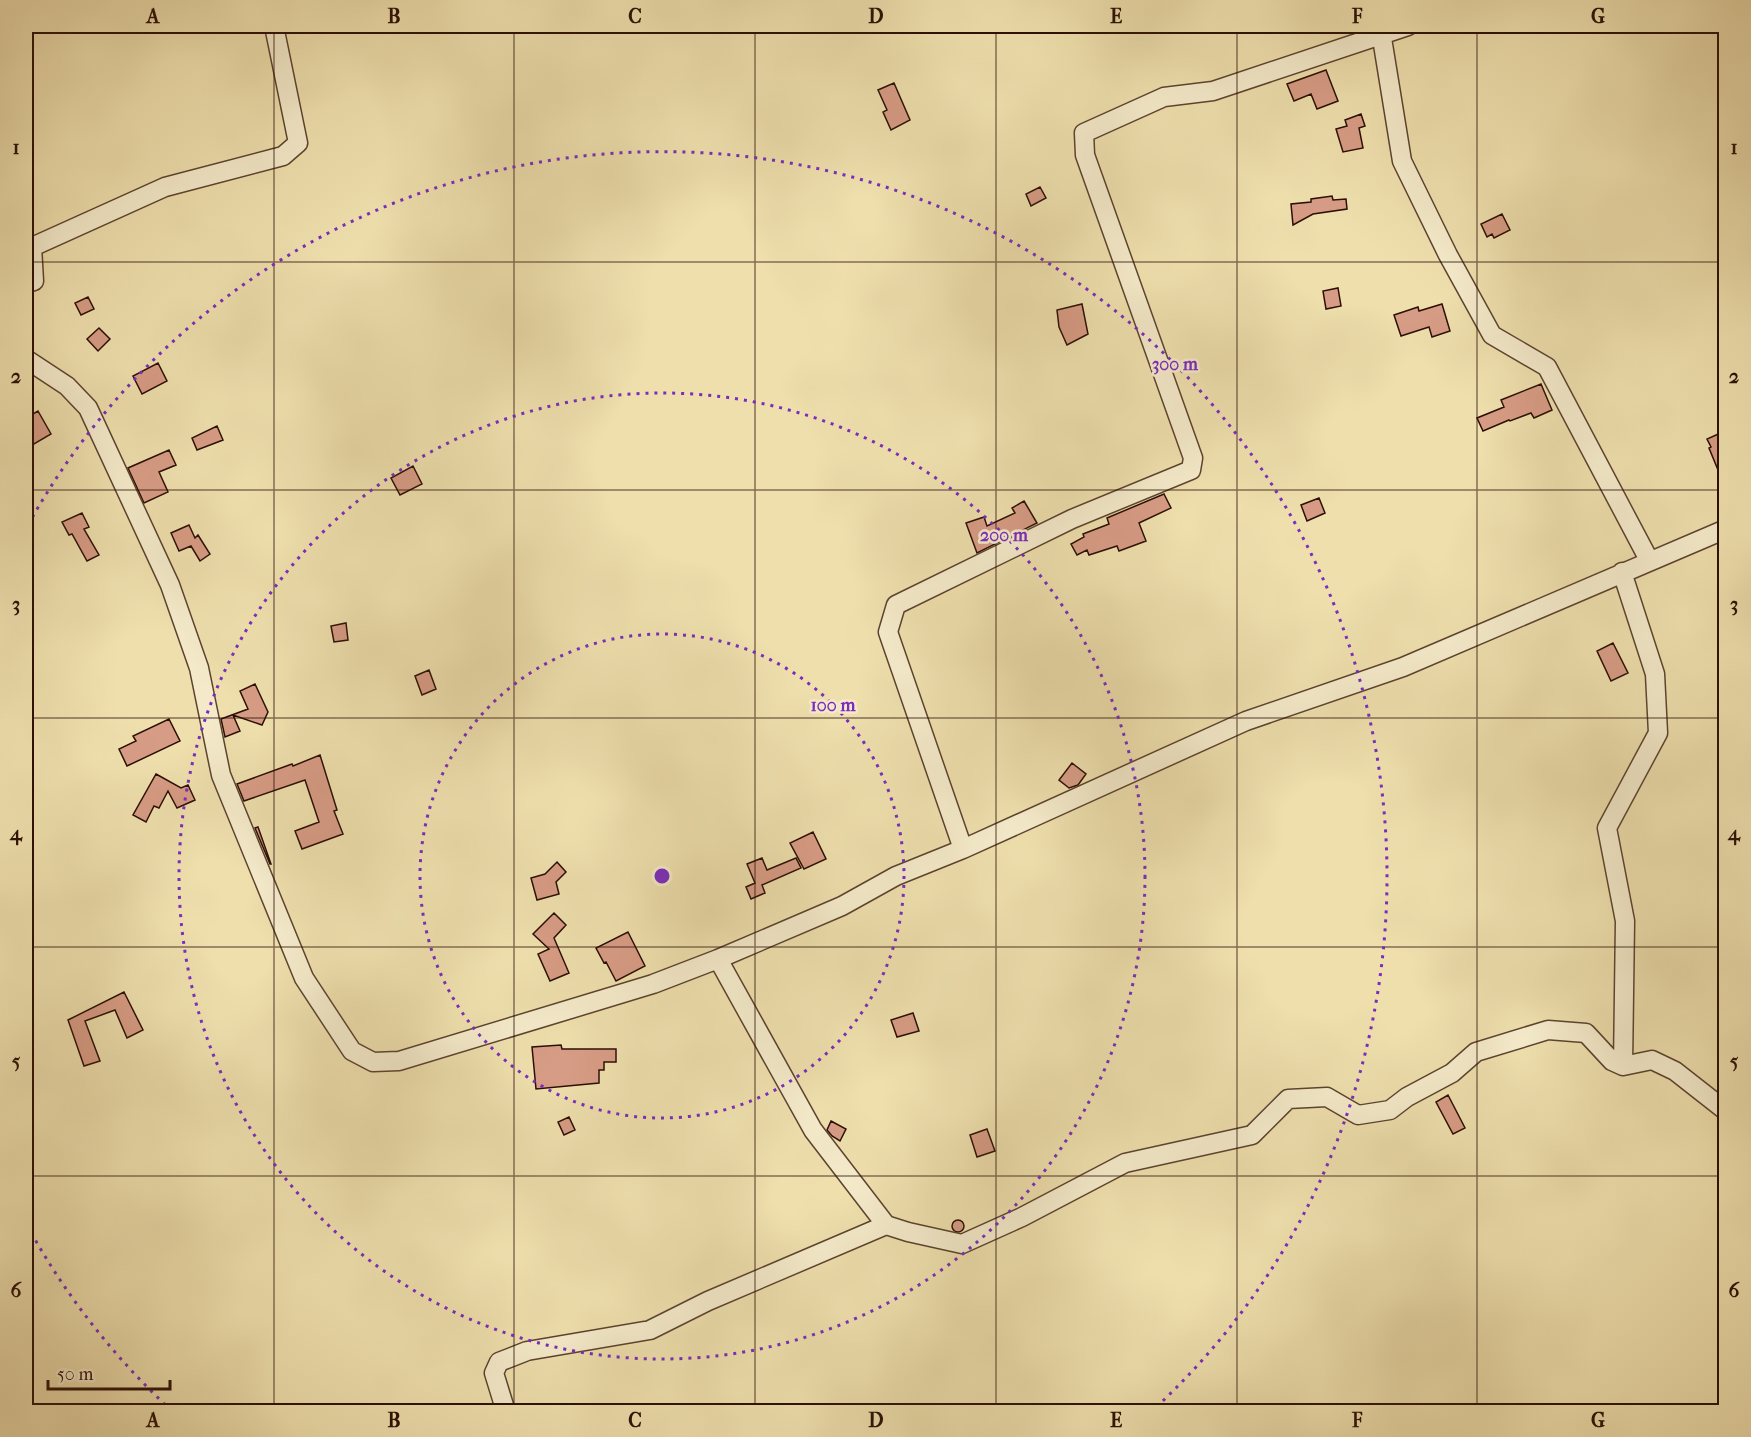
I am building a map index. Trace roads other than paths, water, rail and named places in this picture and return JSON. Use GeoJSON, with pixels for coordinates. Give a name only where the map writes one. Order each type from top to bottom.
{"type":"FeatureCollection","features":[{"type":"Feature","properties":{"kind":"street"},"geometry":{"type":"LineString","coordinates":[[26,283],[34,281],[32,247],[165,187],[283,156],[298,143],[274,26]]}},
{"type":"Feature","properties":{"kind":"street"},"geometry":{"type":"LineString","coordinates":[[963,849],[888,632],[896,604],[1072,519],[1191,470],[1193,458],[1085,155],[1084,133],[1164,97],[1213,91],[1380,30],[1408,26]]}},
{"type":"Feature","properties":{"kind":"street"},"geometry":{"type":"LineString","coordinates":[[1380,30],[1402,161],[1448,255],[1492,335],[1547,367],[1648,560]]}},
{"type":"Feature","properties":{"kind":"street"},"geometry":{"type":"LineString","coordinates":[[26,359],[67,386],[88,408],[170,585],[199,668],[220,775],[304,978],[352,1051],[373,1062],[399,1061],[653,984],[842,906],[896,876],[963,849],[1246,721],[1403,667],[1648,560],[1725,529]]}},
{"type":"Feature","properties":{"kind":"street"},"geometry":{"type":"LineString","coordinates":[[1622,572],[1655,674],[1658,733],[1607,828],[1625,921],[1623,1066]]}},
{"type":"Feature","properties":{"kind":"street"},"geometry":{"type":"LineString","coordinates":[[718,958],[813,1130],[886,1225],[962,1244],[1022,1217],[1125,1163],[1252,1135],[1288,1099],[1327,1097],[1358,1115],[1390,1110],[1407,1097],[1452,1073],[1476,1052],[1548,1030],[1586,1033],[1612,1061],[1623,1066],[1652,1060],[1675,1071],[1725,1111]]}},
{"type":"Feature","properties":{"kind":"street"},"geometry":{"type":"LineString","coordinates":[[506,1412],[494,1373],[499,1362],[527,1351],[650,1330],[708,1301],[886,1225]]}}]}
